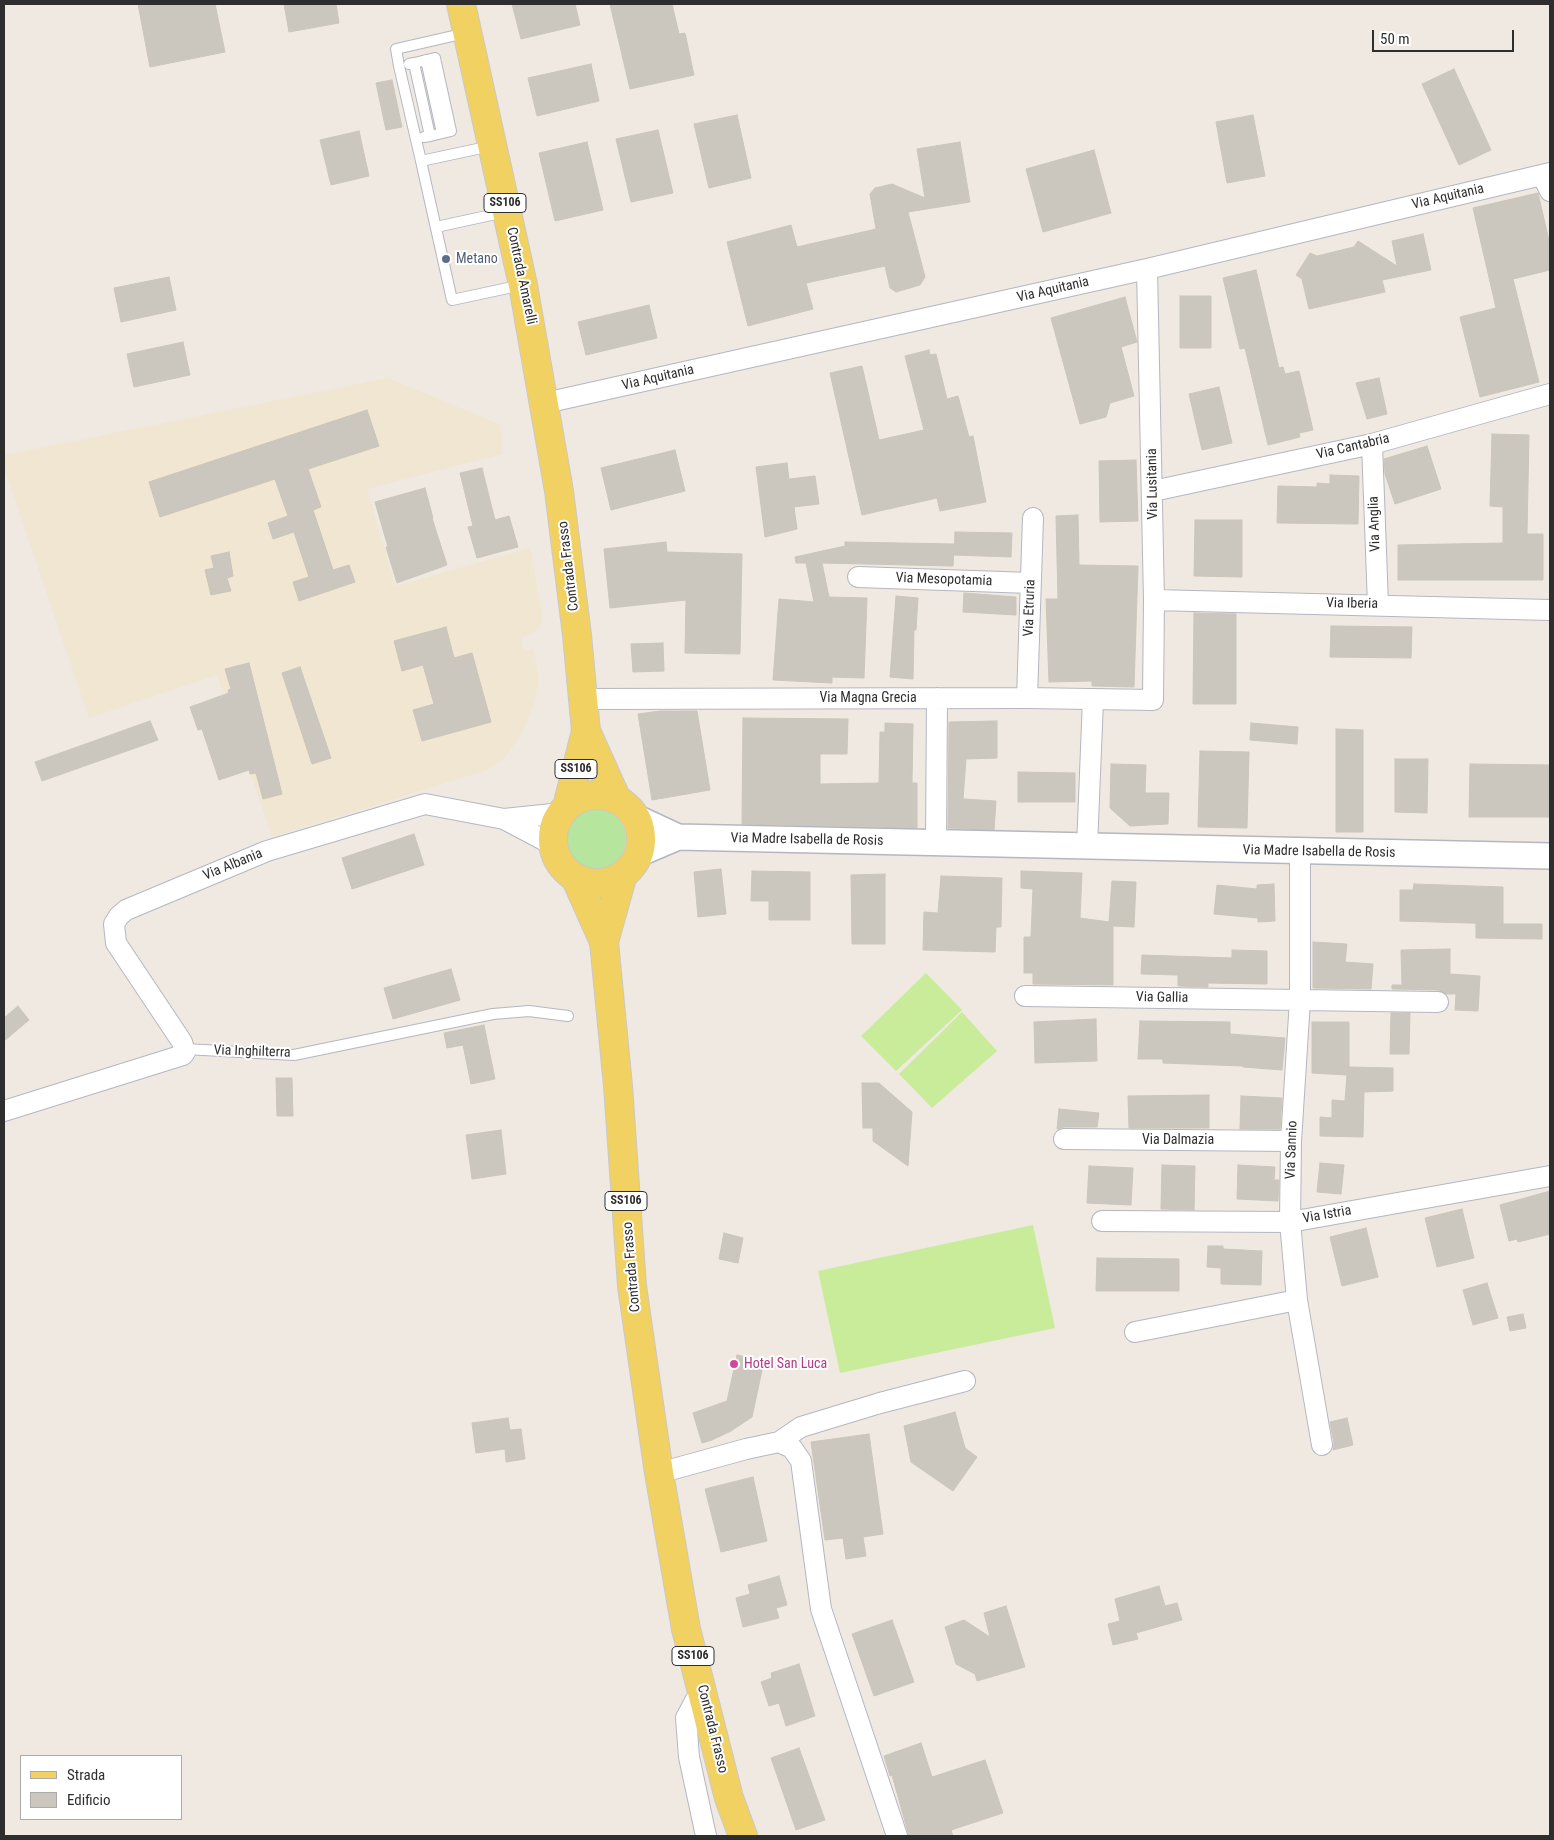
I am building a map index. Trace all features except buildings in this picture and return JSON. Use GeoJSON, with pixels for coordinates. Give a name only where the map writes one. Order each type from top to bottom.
{"type":"FeatureCollection","features":[{"type":"Feature","properties":{"kind":"main road","name":"Contrada Amarelli"},"geometry":{"type":"LineString","coordinates":[[461,4],[523,285],[545,403]]}},
{"type":"Feature","properties":{"kind":"main road","name":"Contrada Frasso"},"geometry":{"type":"LineString","coordinates":[[545,403],[560,491],[586,731],[564,810]]}},
{"type":"Feature","properties":{"kind":"main road","name":"Contrada Frasso"},"geometry":{"type":"LineString","coordinates":[[586,731],[626,808]]}},
{"type":"Feature","properties":{"kind":"main road","name":"SS106"},"geometry":{"type":"LineString","coordinates":[[575,877],[557,858],[554,832],[558,818],[564,810],[579,799],[593,795],[605,795],[626,808],[640,829],[641,842],[631,864]]}},
{"type":"Feature","properties":{"kind":"main road","name":"Contrada Frasso"},"geometry":{"type":"LineString","coordinates":[[604,942],[631,864]]}},
{"type":"Feature","properties":{"kind":"main road"},"geometry":{"type":"LineString","coordinates":[[575,877],[587,882],[612,880],[631,864]]}},
{"type":"Feature","properties":{"kind":"main road","name":"Contrada Frasso"},"geometry":{"type":"LineString","coordinates":[[575,877],[604,942],[618,1086],[632,1286],[659,1472],[686,1628],[729,1798],[743,1836]]}},
{"type":"Feature","properties":{"kind":"street","name":"Via Aquitania"},"geometry":{"type":"LineString","coordinates":[[545,403],[1548,180]]}},
{"type":"Feature","properties":{"kind":"street","name":"Via Lusitania"},"geometry":{"type":"LineString","coordinates":[[1148,269],[1153,491],[1153,700]]}},
{"type":"Feature","properties":{"kind":"street","name":"Via Cantabria"},"geometry":{"type":"LineString","coordinates":[[1153,491],[1372,444],[1550,394]]}},
{"type":"Feature","properties":{"kind":"street","name":"Via Anglia"},"geometry":{"type":"LineString","coordinates":[[1372,444],[1378,605]]}},
{"type":"Feature","properties":{"kind":"street","name":"Via Etruria"},"geometry":{"type":"LineString","coordinates":[[1027,698],[1034,518]]}},
{"type":"Feature","properties":{"kind":"street","name":"Via Mesopotamia"},"geometry":{"type":"LineString","coordinates":[[858,577],[1031,583]]}},
{"type":"Feature","properties":{"kind":"street","name":"Via Iberia"},"geometry":{"type":"LineString","coordinates":[[1154,600],[1550,610]]}},
{"type":"Feature","properties":{"kind":"street"},"geometry":{"type":"LineString","coordinates":[[936,843],[937,698]]}},
{"type":"Feature","properties":{"kind":"street","name":"Via Magna Grecia"},"geometry":{"type":"LineString","coordinates":[[584,699],[1027,698],[1153,700]]}},
{"type":"Feature","properties":{"kind":"street"},"geometry":{"type":"LineString","coordinates":[[1087,846],[1093,700]]}},
{"type":"Feature","properties":{"kind":"street","name":"Via Albania"},"geometry":{"type":"LineString","coordinates":[[185,1049],[116,943],[114,924],[126,910],[268,851],[425,804],[504,819],[554,845]]}},
{"type":"Feature","properties":{"kind":"street","name":"Via Madre Isabella de Rosis"},"geometry":{"type":"LineString","coordinates":[[626,808],[678,837],[1550,856]]}},
{"type":"Feature","properties":{"kind":"street","name":"Via Albania"},"geometry":{"type":"LineString","coordinates":[[504,819],[564,810]]}},
{"type":"Feature","properties":{"kind":"street","name":"Via Madre Isabella de Rosis"},"geometry":{"type":"LineString","coordinates":[[631,864],[678,837]]}},
{"type":"Feature","properties":{"kind":"street","name":"Via Sannio"},"geometry":{"type":"LineString","coordinates":[[1300,851],[1300,1000],[1291,1141],[1290,1222],[1297,1300],[1322,1445]]}},
{"type":"Feature","properties":{"kind":"street","name":"Via Gallia"},"geometry":{"type":"LineString","coordinates":[[1025,996],[1300,1000]]}},
{"type":"Feature","properties":{"kind":"street"},"geometry":{"type":"LineString","coordinates":[[1300,1000],[1438,1002]]}},
{"type":"Feature","properties":{"kind":"street"},"geometry":{"type":"LineString","coordinates":[[4,1111],[183,1055],[185,1049]]}},
{"type":"Feature","properties":{"kind":"street","name":"Via Dalmazia"},"geometry":{"type":"LineString","coordinates":[[1064,1140],[1291,1141]]}},
{"type":"Feature","properties":{"kind":"street","name":"Via Istria"},"geometry":{"type":"LineString","coordinates":[[1102,1221],[1290,1222],[1550,1176]]}},
{"type":"Feature","properties":{"kind":"street"},"geometry":{"type":"LineString","coordinates":[[1135,1332],[1297,1300]]}},
{"type":"Feature","properties":{"kind":"street"},"geometry":{"type":"LineString","coordinates":[[659,1472],[779,1442],[801,1427],[880,1403],[965,1381]]}},
{"type":"Feature","properties":{"kind":"street"},"geometry":{"type":"LineString","coordinates":[[779,1442],[792,1448],[801,1461],[821,1608],[897,1836]]}},
{"type":"Feature","properties":{"kind":"street","name":"Contrada Frasso"},"geometry":{"type":"LineString","coordinates":[[702,1692],[686,1718],[689,1757],[706,1836]]}},
{"type":"Feature","properties":{"kind":"lane"},"geometry":{"type":"LineString","coordinates":[[467,33],[396,49],[452,300],[523,285]]}},
{"type":"Feature","properties":{"kind":"lane"},"geometry":{"type":"LineString","coordinates":[[400,66],[435,58],[451,131],[416,139]]}},
{"type":"Feature","properties":{"kind":"lane"},"geometry":{"type":"LineString","coordinates":[[414,63],[430,136]]}},
{"type":"Feature","properties":{"kind":"lane"},"geometry":{"type":"LineString","coordinates":[[421,160],[492,146]]}},
{"type":"Feature","properties":{"kind":"lane"},"geometry":{"type":"LineString","coordinates":[[436,227],[507,211]]}},
{"type":"Feature","properties":{"kind":"lane","name":"Via Inghilterra"},"geometry":{"type":"LineString","coordinates":[[185,1049],[294,1055],[493,1014],[529,1011],[568,1016]]}},
{"type":"Feature","properties":{"kind":"shaded area"},"geometry":{"type":"Polygon","coordinates":[[[388,378],[501,425],[502,454],[367,489],[395,586],[530,548],[542,620],[540,627],[535,632],[521,638],[524,651],[533,649],[539,679],[535,701],[524,730],[505,758],[487,770],[272,837],[217,675],[89,718],[4,468],[4,455],[388,378]]]}},
{"type":"Feature","properties":{"kind":"green space"},"geometry":{"type":"Polygon","coordinates":[[[590,809],[602,809],[613,814],[621,822],[626,833],[624,851],[613,864],[602,869],[590,869],[579,864],[571,856],[566,845],[566,833],[571,822],[579,814],[590,809]]]}},
{"type":"Feature","properties":{"kind":"green space"},"geometry":{"type":"Polygon","coordinates":[[[926,973],[962,1010],[896,1071],[861,1036],[926,973]]]}},
{"type":"Feature","properties":{"kind":"green space"},"geometry":{"type":"Polygon","coordinates":[[[962,1012],[997,1051],[932,1108],[899,1074],[962,1012]]]}},
{"type":"Feature","properties":{"kind":"green space"},"geometry":{"type":"Polygon","coordinates":[[[1033,1225],[1055,1328],[840,1373],[818,1271],[1033,1225]]]}},
{"type":"Feature","properties":{"kind":"place","name":"Metano"},"geometry":{"type":"Point","coordinates":[446,259]}},
{"type":"Feature","properties":{"kind":"place","name":"Hotel San Luca"},"geometry":{"type":"Point","coordinates":[734,1364]}}]}
